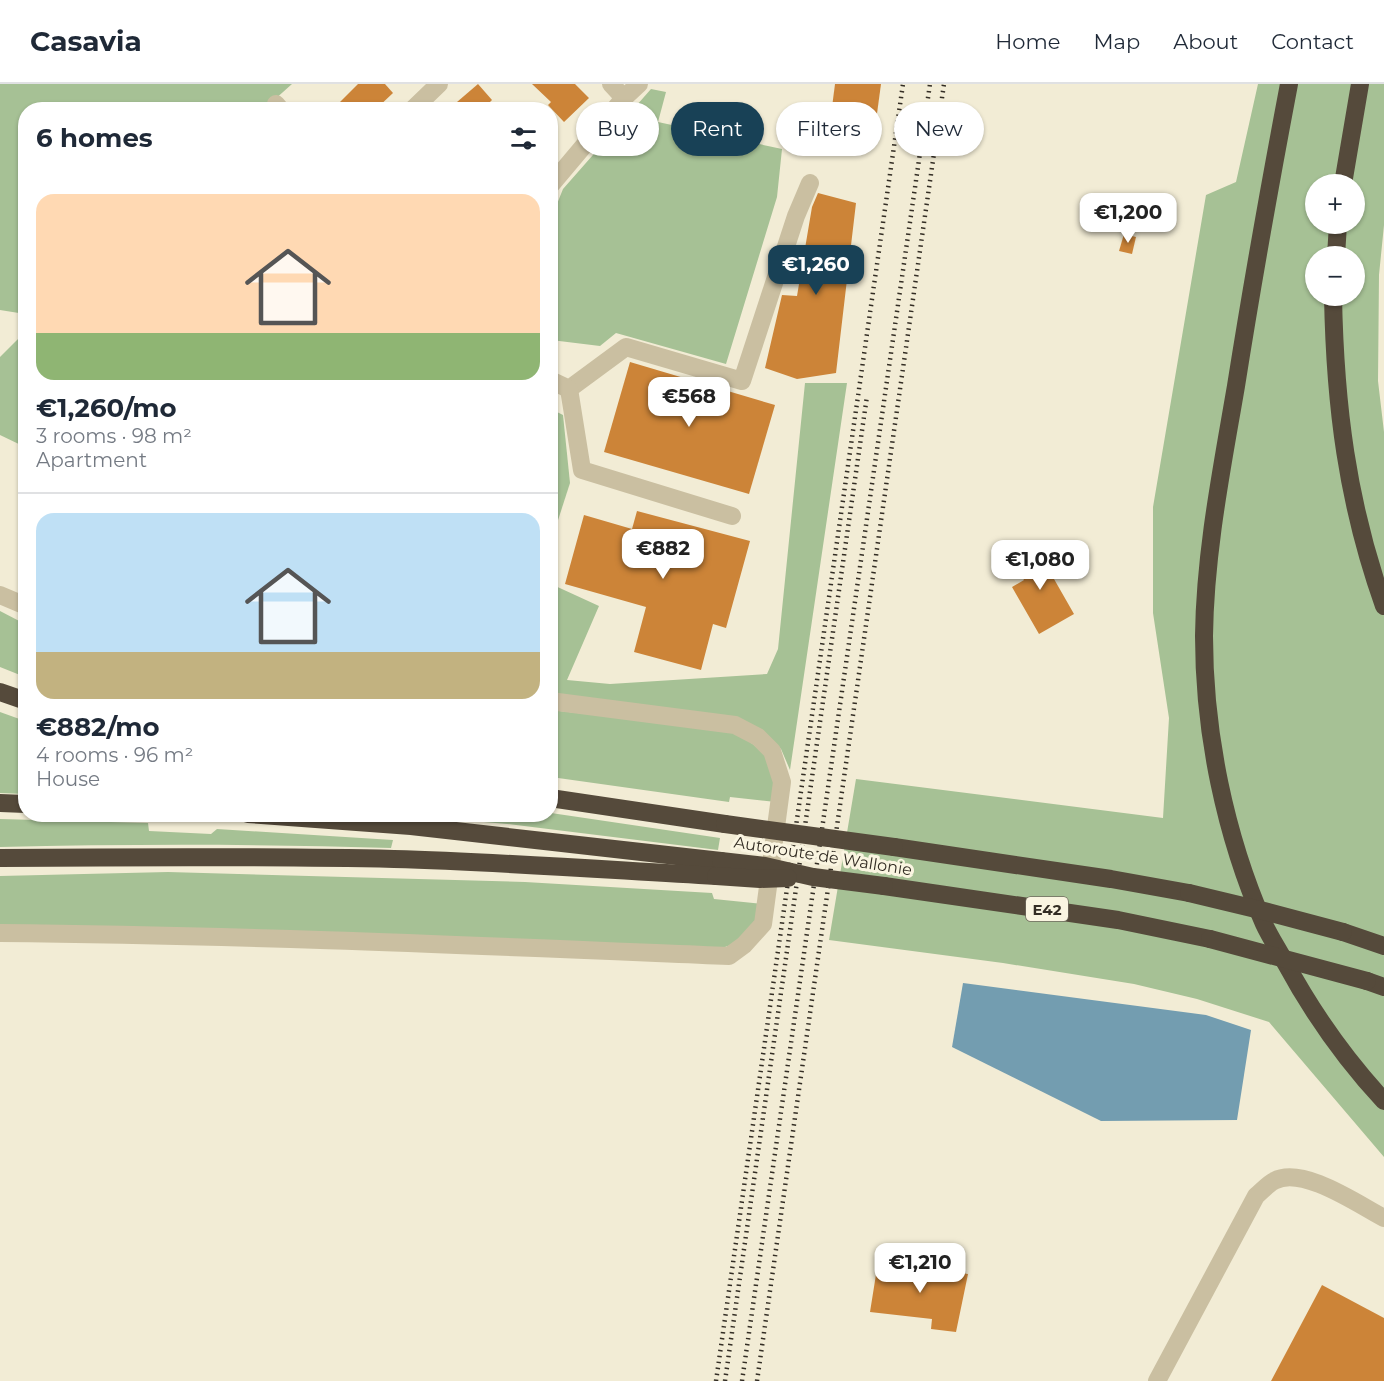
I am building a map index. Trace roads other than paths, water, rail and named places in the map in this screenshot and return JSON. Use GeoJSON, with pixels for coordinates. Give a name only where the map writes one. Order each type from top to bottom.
{"type":"FeatureCollection","features":[{"type":"Feature","properties":{"kind":"highway"},"geometry":{"type":"LineString","coordinates":[[1289,84],[1258,250],[1217,499],[1204,636],[1207,699],[1217,777],[1242,862],[1264,924],[1302,993],[1334,1041],[1384,1101]]}},
{"type":"Feature","properties":{"kind":"highway"},"geometry":{"type":"LineString","coordinates":[[1345,174],[1360,84]]}},
{"type":"Feature","properties":{"kind":"highway"},"geometry":{"type":"LineString","coordinates":[[1333,306],[1334,364],[1341,436],[1355,508],[1372,574],[1384,606]]}},
{"type":"Feature","properties":{"kind":"highway"},"geometry":{"type":"LineString","coordinates":[[0,692],[18,698]]}},
{"type":"Feature","properties":{"kind":"highway","name":"Autoroute de Wallonie"},"geometry":{"type":"LineString","coordinates":[[558,799],[1111,879],[1264,911],[1343,932],[1384,946]]}},
{"type":"Feature","properties":{"kind":"highway"},"geometry":{"type":"LineString","coordinates":[[0,803],[18,804]]}},
{"type":"Feature","properties":{"kind":"highway","name":"Autoroute de Wallonie"},"geometry":{"type":"LineString","coordinates":[[357,822],[411,826],[718,869],[765,866],[813,877],[1118,920],[1210,939],[1376,984]]}},
{"type":"Feature","properties":{"kind":"highway"},"geometry":{"type":"LineString","coordinates":[[0,858],[185,856],[394,859],[718,869]]}},
{"type":"Feature","properties":{"kind":"street"},"geometry":{"type":"LineString","coordinates":[[420,102],[439,84]]}},
{"type":"Feature","properties":{"kind":"street"},"geometry":{"type":"LineString","coordinates":[[611,84],[624,98]]}},
{"type":"Feature","properties":{"kind":"street"},"geometry":{"type":"LineString","coordinates":[[558,176],[624,98],[639,84]]}},
{"type":"Feature","properties":{"kind":"street"},"geometry":{"type":"LineString","coordinates":[[569,389],[626,347],[742,381],[796,216],[810,183]]}},
{"type":"Feature","properties":{"kind":"street"},"geometry":{"type":"LineString","coordinates":[[558,384],[569,389]]}},
{"type":"Feature","properties":{"kind":"street"},"geometry":{"type":"LineString","coordinates":[[569,389],[582,470],[732,516]]}},
{"type":"Feature","properties":{"kind":"street"},"geometry":{"type":"LineString","coordinates":[[0,595],[18,603]]}},
{"type":"Feature","properties":{"kind":"street"},"geometry":{"type":"LineString","coordinates":[[0,933],[309,939],[729,956],[744,945],[763,924],[782,782],[772,751],[758,737],[735,725],[558,702]]}},
{"type":"Feature","properties":{"kind":"street"},"geometry":{"type":"LineString","coordinates":[[1157,1381],[1256,1196],[1276,1179],[1296,1177],[1319,1183],[1384,1218]]}},
{"type":"Feature","properties":{"kind":"water"},"geometry":{"type":"Polygon","coordinates":[[[963,983],[1206,1015],[1251,1030],[1237,1120],[1101,1121],[952,1047],[963,983]]]}},
{"type":"Feature","properties":{"kind":"railway"},"geometry":{"type":"LineString","coordinates":[[716,1381],[903,84]]}},
{"type":"Feature","properties":{"kind":"railway"},"geometry":{"type":"LineString","coordinates":[[742,1381],[930,84]]}},
{"type":"Feature","properties":{"kind":"railway"},"geometry":{"type":"LineString","coordinates":[[757,1381],[944,84]]}},
{"type":"Feature","properties":{"kind":"railway"},"geometry":{"type":"LineString","coordinates":[[725,1381],[867,396]]}}]}
